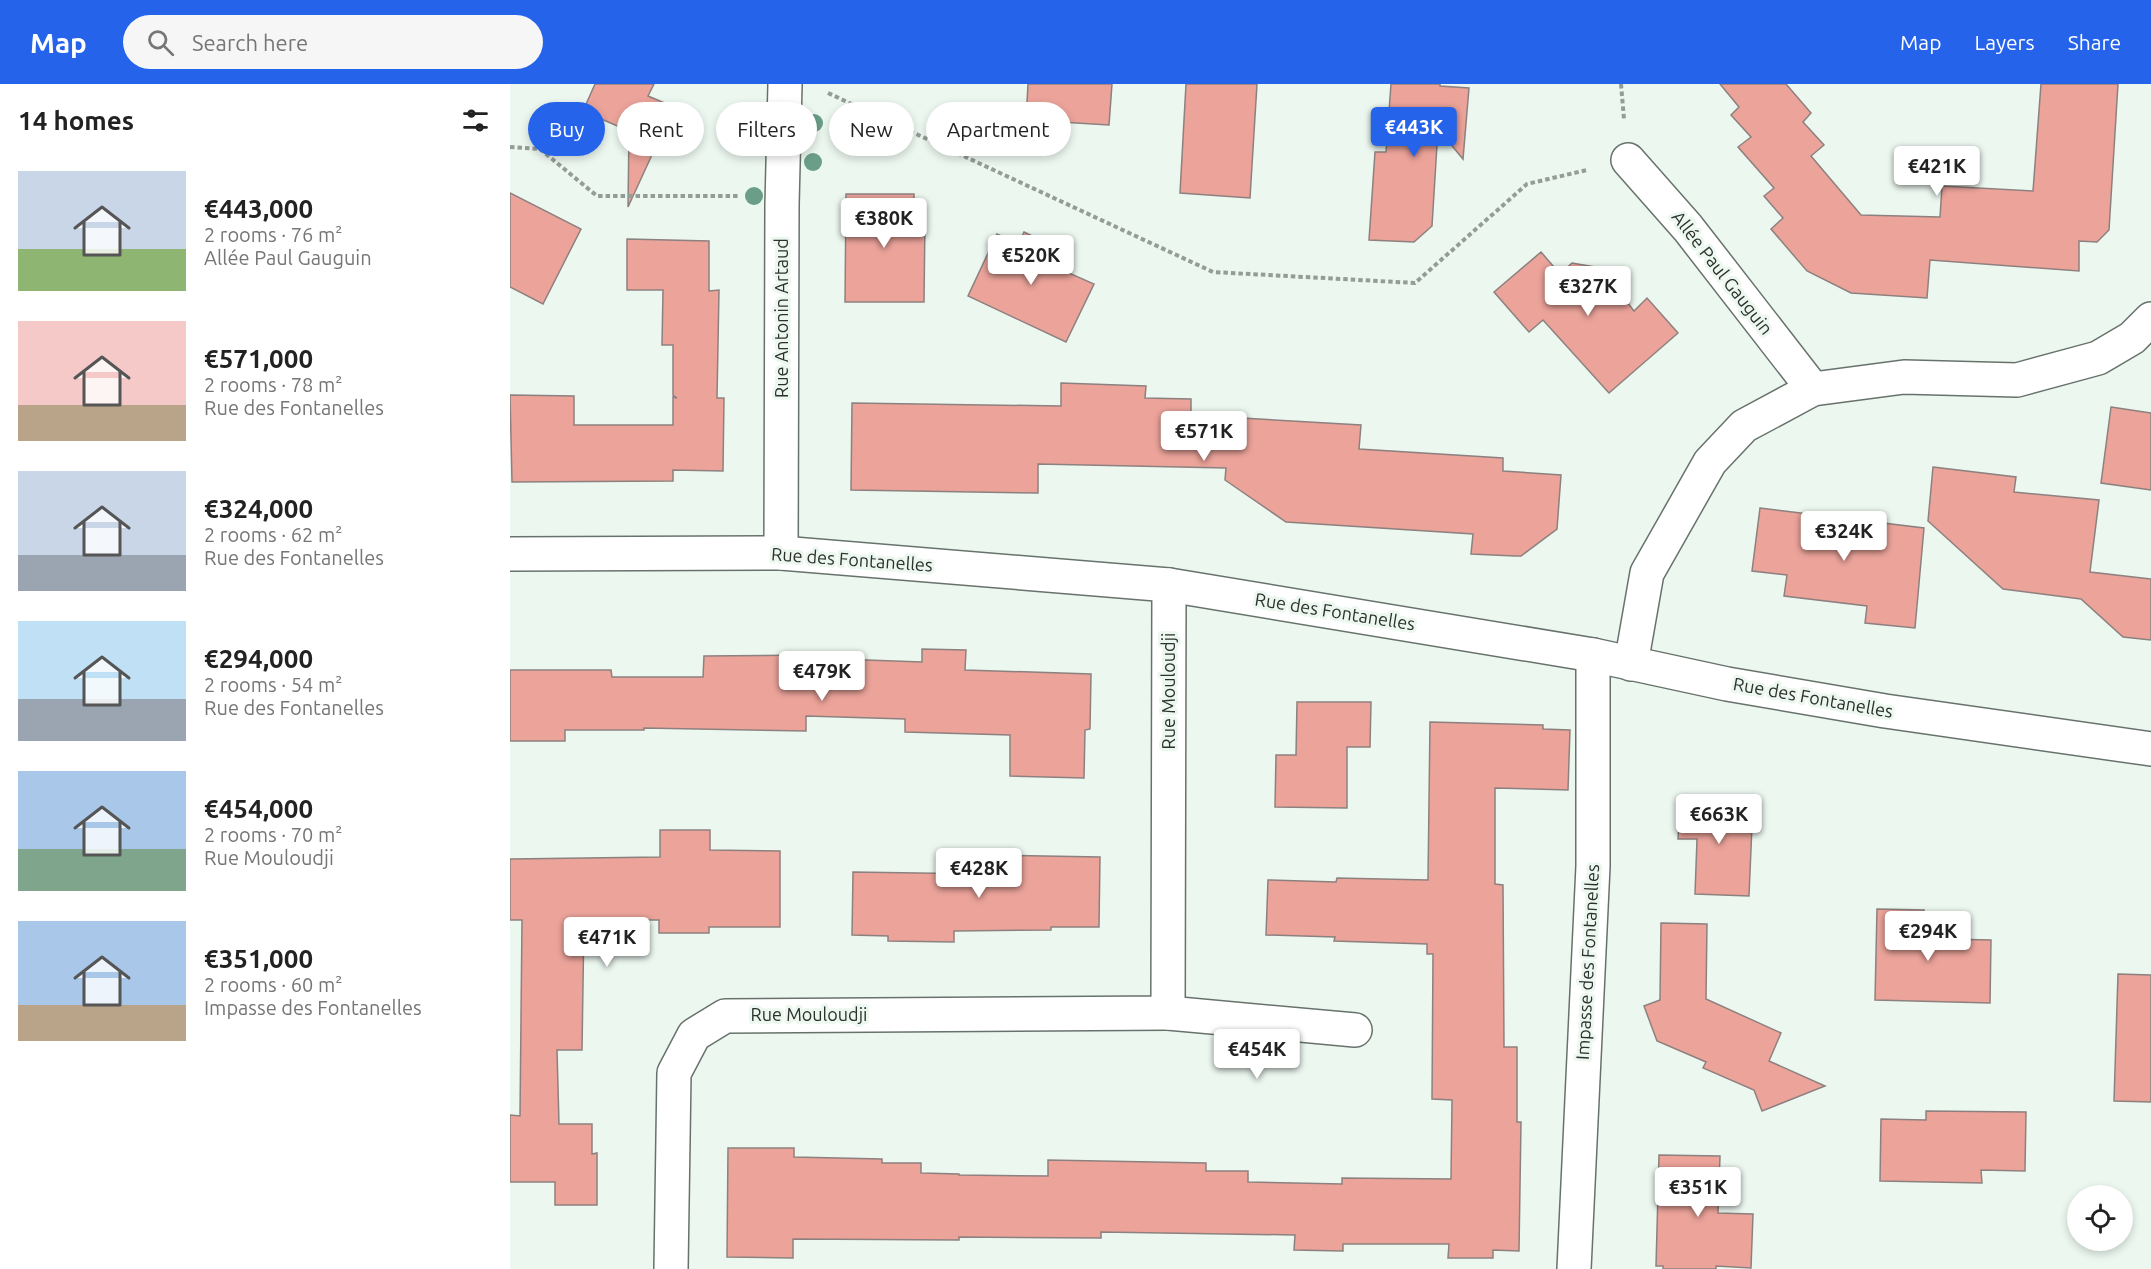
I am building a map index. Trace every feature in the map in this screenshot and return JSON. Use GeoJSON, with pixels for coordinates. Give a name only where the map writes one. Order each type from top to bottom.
{"type":"FeatureCollection","features":[{"type":"Feature","properties":{"kind":"street","name":"Rue Antonin Artaud"},"geometry":{"type":"LineString","coordinates":[[781,553],[782,196],[785,84]]}},
{"type":"Feature","properties":{"kind":"street","name":"Allée Paul Gauguin"},"geometry":{"type":"LineString","coordinates":[[1628,160],[1688,228],[1813,389]]}},
{"type":"Feature","properties":{"kind":"street"},"geometry":{"type":"LineString","coordinates":[[1631,664],[1647,573],[1710,462],[1744,426],[1813,389],[1904,377],[2017,380],[2098,358],[2132,338],[2151,319]]}},
{"type":"Feature","properties":{"kind":"street","name":"Rue des Fontanelles"},"geometry":{"type":"LineString","coordinates":[[510,554],[781,553],[1169,585],[1593,655],[1727,684],[1885,711],[2151,749]]}},
{"type":"Feature","properties":{"kind":"street","name":"Rue Mouloudji"},"geometry":{"type":"LineString","coordinates":[[1168,1012],[1169,585]]}},
{"type":"Feature","properties":{"kind":"street","name":"Impasse des Fontanelles"},"geometry":{"type":"LineString","coordinates":[[1574,1269],[1593,866],[1593,655]]}},
{"type":"Feature","properties":{"kind":"street","name":"Rue Mouloudji"},"geometry":{"type":"LineString","coordinates":[[671,1269],[674,1073],[694,1035],[725,1016],[1168,1012],[1355,1030]]}},
{"type":"Feature","properties":{"kind":"path"},"geometry":{"type":"LineString","coordinates":[[820,89],[1213,272],[1415,283],[1527,184],[1628,160],[1621,84]]}},
{"type":"Feature","properties":{"kind":"path"},"geometry":{"type":"LineString","coordinates":[[510,147],[540,149],[597,196],[782,196]]}},
{"type":"Feature","properties":{"kind":"building"},"geometry":{"type":"Polygon","coordinates":[[[595,84],[654,84],[648,96],[662,102],[617,102],[617,126],[605,121],[605,102],[587,102],[595,84]]]}},
{"type":"Feature","properties":{"kind":"building"},"geometry":{"type":"Polygon","coordinates":[[[1028,84],[1112,84],[1109,125],[1071,123],[1071,102],[1027,102],[1028,84]]]}},
{"type":"Feature","properties":{"kind":"building"},"geometry":{"type":"Polygon","coordinates":[[[1186,84],[1257,84],[1250,198],[1180,193],[1186,84]]]}},
{"type":"Feature","properties":{"kind":"building"},"geometry":{"type":"Polygon","coordinates":[[[1391,84],[1440,84],[1440,86],[1469,88],[1463,159],[1438,129],[1432,226],[1414,242],[1369,240],[1375,152],[1386,152],[1391,84]]]}},
{"type":"Feature","properties":{"kind":"building"},"geometry":{"type":"Polygon","coordinates":[[[1720,84],[1786,84],[1811,113],[1803,122],[1824,145],[1811,156],[1861,215],[1940,217],[1942,186],[2033,191],[2041,84],[2118,84],[2109,230],[2097,242],[2079,241],[2079,271],[1930,260],[1927,298],[1851,293],[1807,271],[1771,229],[1783,218],[1764,196],[1774,188],[1738,147],[1751,137],[1731,115],[1739,107],[1720,84]]]}},
{"type":"Feature","properties":{"kind":"building"},"geometry":{"type":"Polygon","coordinates":[[[629,156],[651,156],[628,207],[629,156]]]}},
{"type":"Feature","properties":{"kind":"building"},"geometry":{"type":"Polygon","coordinates":[[[510,193],[581,229],[543,304],[510,287],[510,193]]]}},
{"type":"Feature","properties":{"kind":"building"},"geometry":{"type":"Polygon","coordinates":[[[846,194],[914,194],[914,219],[925,220],[924,302],[845,302],[846,194]]]}},
{"type":"Feature","properties":{"kind":"building"},"geometry":{"type":"Polygon","coordinates":[[[1024,232],[1061,250],[1053,266],[1094,284],[1066,342],[968,296],[997,234],[1019,244],[1024,232]]]}},
{"type":"Feature","properties":{"kind":"building"},"geometry":{"type":"Polygon","coordinates":[[[627,239],[709,241],[709,291],[719,290],[717,398],[724,398],[723,471],[673,470],[673,481],[512,482],[510,395],[574,396],[574,425],[673,425],[673,397],[677,398],[673,395],[673,345],[662,345],[663,290],[627,290],[627,239]]]}},
{"type":"Feature","properties":{"kind":"building"},"geometry":{"type":"Polygon","coordinates":[[[1541,252],[1560,274],[1572,263],[1601,268],[1634,311],[1647,298],[1678,333],[1609,393],[1543,320],[1529,332],[1494,292],[1541,252]]]}},
{"type":"Feature","properties":{"kind":"building"},"geometry":{"type":"Polygon","coordinates":[[[1061,383],[1146,386],[1145,398],[1191,399],[1191,415],[1361,425],[1359,449],[1503,458],[1503,471],[1561,475],[1557,529],[1521,556],[1515,556],[1471,554],[1473,534],[1286,522],[1225,480],[1226,468],[1038,464],[1038,493],[851,490],[852,403],[1061,406],[1061,383]]]}},
{"type":"Feature","properties":{"kind":"building"},"geometry":{"type":"Polygon","coordinates":[[[2111,407],[2151,413],[2151,490],[2101,483],[2111,407]]]}},
{"type":"Feature","properties":{"kind":"building"},"geometry":{"type":"Polygon","coordinates":[[[1933,467],[2016,477],[2014,492],[2099,500],[2090,572],[2151,579],[2151,640],[2123,637],[2081,599],[2003,589],[1928,521],[1933,467]]]}},
{"type":"Feature","properties":{"kind":"building"},"geometry":{"type":"Polygon","coordinates":[[[1760,508],[1924,528],[1915,628],[1865,623],[1867,606],[1784,596],[1787,575],[1752,571],[1760,508]]]}},
{"type":"Feature","properties":{"kind":"building"},"geometry":{"type":"Polygon","coordinates":[[[922,649],[966,650],[965,670],[1091,674],[1090,729],[1085,730],[1084,778],[1010,776],[1010,735],[905,732],[905,719],[806,716],[806,731],[644,728],[644,730],[565,730],[565,741],[510,741],[510,670],[611,670],[612,677],[703,677],[704,656],[811,655],[811,658],[922,662],[922,649]]]}},
{"type":"Feature","properties":{"kind":"building"},"geometry":{"type":"Polygon","coordinates":[[[1297,702],[1371,702],[1370,747],[1347,747],[1347,808],[1275,807],[1276,755],[1296,755],[1297,702]]]}},
{"type":"Feature","properties":{"kind":"building"},"geometry":{"type":"Polygon","coordinates":[[[1430,722],[1543,725],[1543,729],[1570,730],[1568,790],[1495,788],[1495,884],[1503,885],[1504,1047],[1517,1047],[1517,1122],[1521,1122],[1519,1251],[1493,1250],[1493,1258],[1448,1258],[1449,1244],[1343,1244],[1343,1251],[1294,1250],[1295,1235],[1101,1232],[1101,1238],[793,1239],[793,1258],[727,1257],[728,1148],[794,1148],[794,1157],[882,1159],[882,1163],[921,1163],[921,1173],[959,1175],[1048,1176],[1048,1160],[1206,1163],[1206,1171],[1248,1171],[1248,1182],[1342,1184],[1342,1178],[1451,1179],[1452,1100],[1432,1099],[1433,954],[1427,954],[1427,944],[1334,941],[1335,937],[1266,935],[1268,880],[1336,882],[1337,878],[1428,880],[1430,722]]]}},
{"type":"Feature","properties":{"kind":"building"},"geometry":{"type":"Polygon","coordinates":[[[1680,800],[1753,802],[1749,896],[1695,894],[1697,839],[1678,839],[1680,800]]]}},
{"type":"Feature","properties":{"kind":"building"},"geometry":{"type":"Polygon","coordinates":[[[660,830],[710,830],[710,850],[780,851],[780,927],[709,927],[709,933],[659,933],[659,920],[584,920],[582,1050],[557,1050],[559,1124],[592,1124],[592,1154],[597,1153],[597,1205],[555,1205],[555,1182],[510,1182],[510,1115],[520,1116],[522,920],[510,920],[510,859],[660,857],[660,830]]]}},
{"type":"Feature","properties":{"kind":"building"},"geometry":{"type":"Polygon","coordinates":[[[983,855],[1100,857],[1099,927],[954,931],[954,942],[888,941],[888,936],[852,935],[853,872],[983,874],[983,855]]]}},
{"type":"Feature","properties":{"kind":"building"},"geometry":{"type":"Polygon","coordinates":[[[1877,909],[1924,910],[1924,932],[1945,933],[1945,939],[1991,940],[1990,1003],[1875,1000],[1877,909]]]}},
{"type":"Feature","properties":{"kind":"building"},"geometry":{"type":"Polygon","coordinates":[[[1661,923],[1707,924],[1706,999],[1781,1033],[1769,1061],[1825,1086],[1762,1111],[1754,1090],[1703,1068],[1706,1062],[1657,1041],[1644,1006],[1660,1000],[1661,923]]]}},
{"type":"Feature","properties":{"kind":"building"},"geometry":{"type":"Polygon","coordinates":[[[2118,974],[2151,975],[2151,1102],[2114,1101],[2118,974]]]}},
{"type":"Feature","properties":{"kind":"building"},"geometry":{"type":"Polygon","coordinates":[[[1926,1111],[2026,1112],[2025,1171],[1981,1170],[1982,1183],[1880,1181],[1881,1119],[1926,1120],[1926,1111]]]}},
{"type":"Feature","properties":{"kind":"building"},"geometry":{"type":"Polygon","coordinates":[[[1659,1155],[1720,1156],[1718,1213],[1753,1214],[1751,1268],[1716,1266],[1716,1269],[1663,1269],[1663,1266],[1656,1266],[1659,1155]]]}}]}
